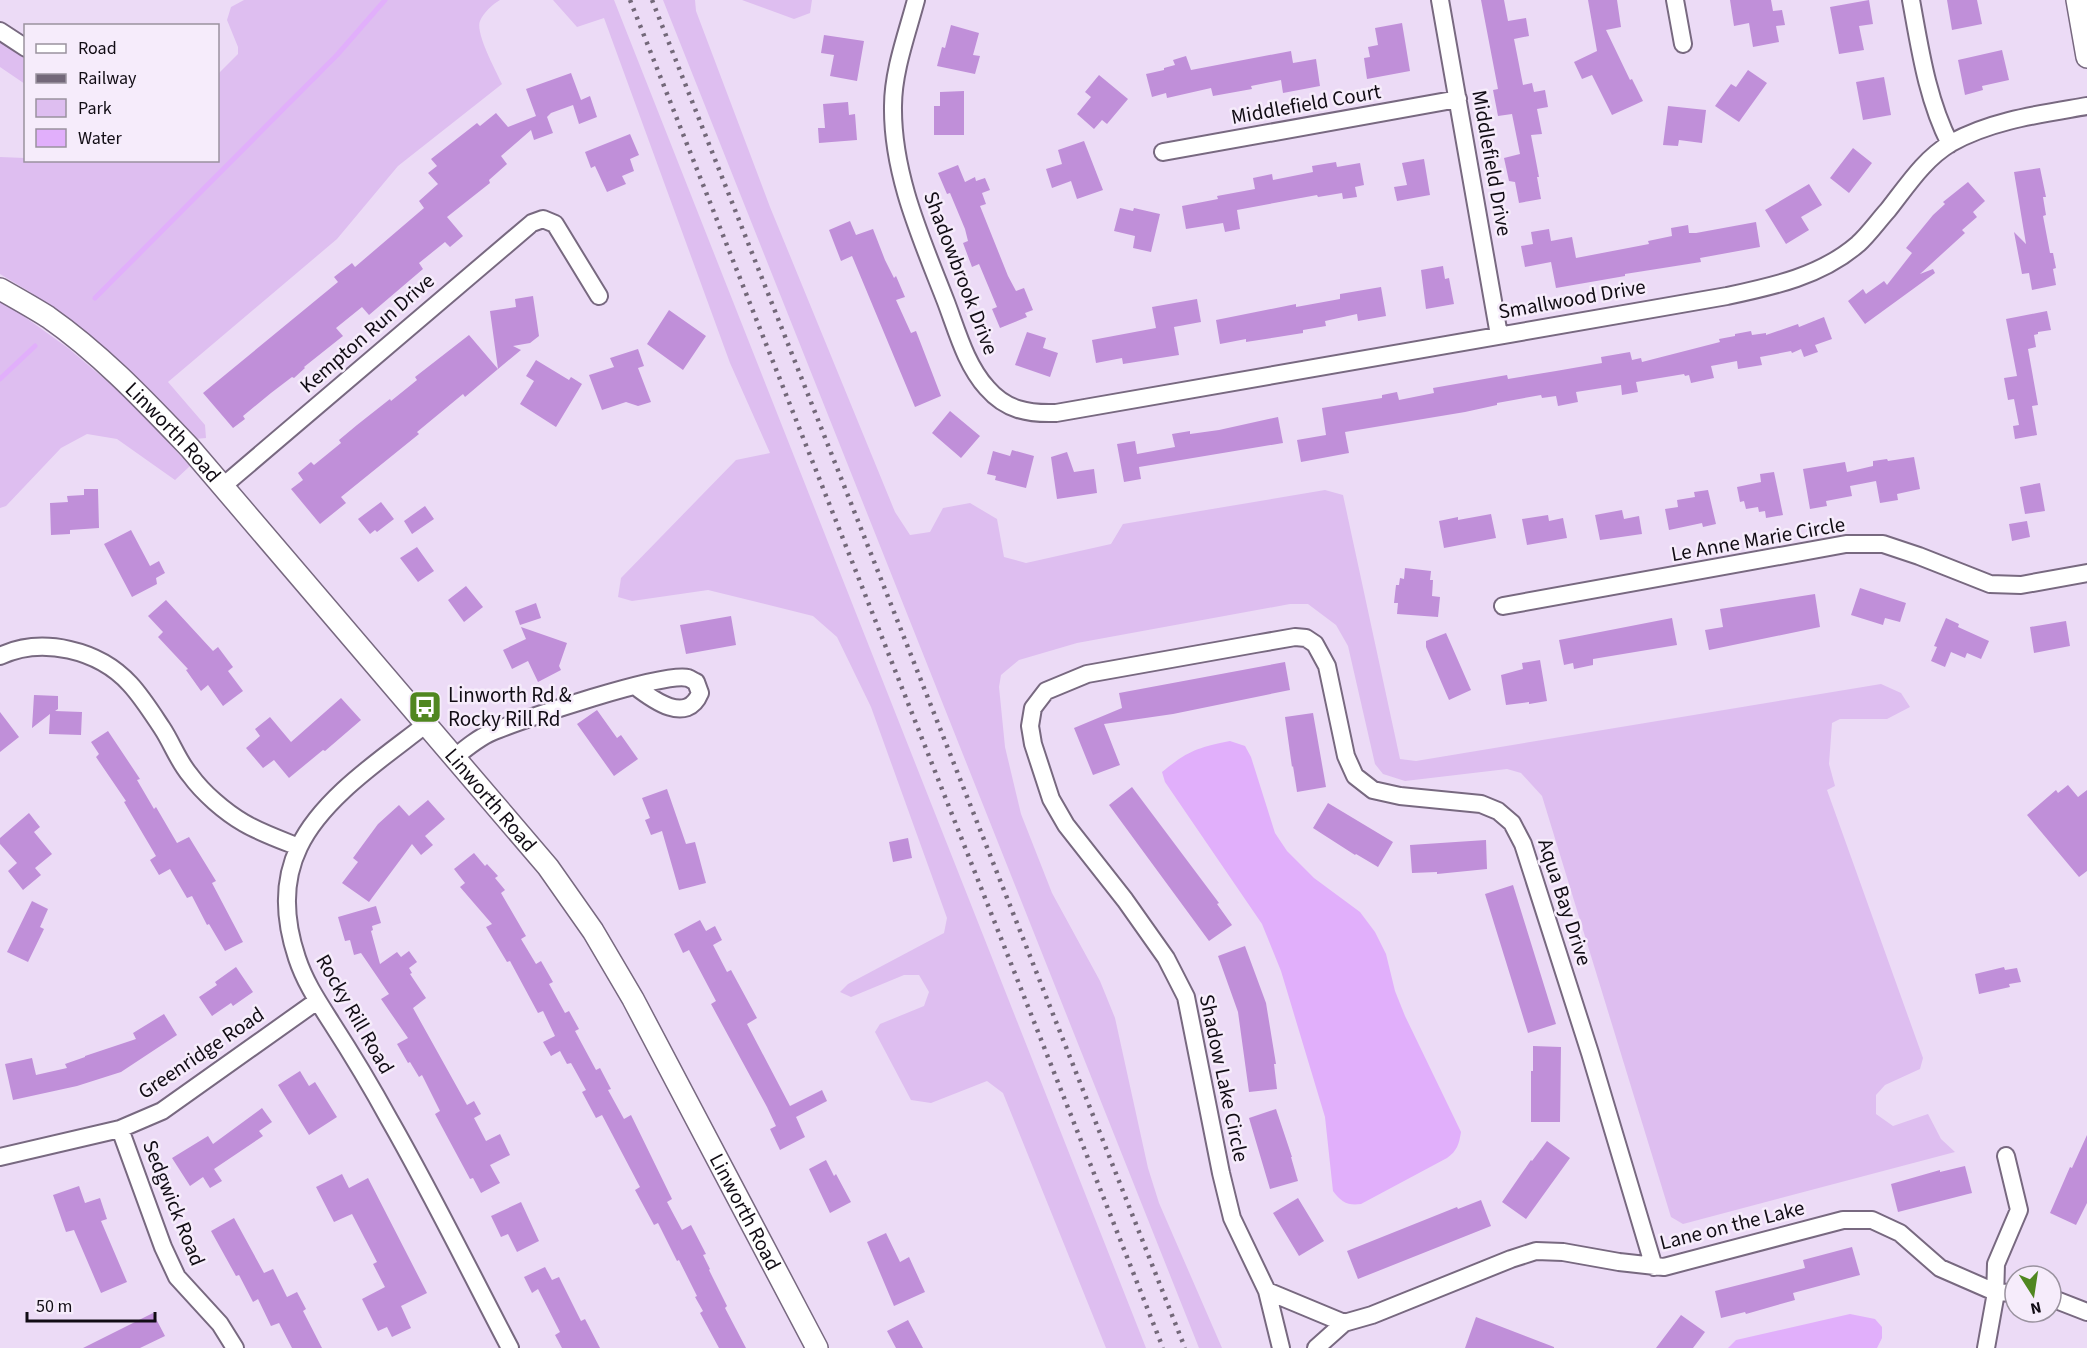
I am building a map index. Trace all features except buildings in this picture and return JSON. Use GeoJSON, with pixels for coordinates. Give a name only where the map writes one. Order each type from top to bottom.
{"type":"FeatureCollection","features":[{"type":"Feature","properties":{"kind":"main road"},"geometry":{"type":"LineString","coordinates":[[2077,0],[2087,57]]}},
{"type":"Feature","properties":{"kind":"main road","name":"Linworth Road"},"geometry":{"type":"LineString","coordinates":[[0,289],[48,318],[132,387],[223,486],[548,867],[593,931],[633,999],[817,1348]]}},
{"type":"Feature","properties":{"kind":"street","name":"Shadowbrook Drive"},"geometry":{"type":"LineString","coordinates":[[916,0],[898,67],[893,105],[896,143],[911,215],[971,365],[987,389],[1010,407]]}},
{"type":"Feature","properties":{"kind":"street","name":"Middlefield Drive"},"geometry":{"type":"LineString","coordinates":[[1440,0],[1499,334]]}},
{"type":"Feature","properties":{"kind":"street"},"geometry":{"type":"LineString","coordinates":[[1675,0],[1683,44]]}},
{"type":"Feature","properties":{"kind":"street"},"geometry":{"type":"LineString","coordinates":[[1911,0],[1929,90],[1938,120],[1950,144]]}},
{"type":"Feature","properties":{"kind":"street"},"geometry":{"type":"LineString","coordinates":[[0,31],[24,47]]}},
{"type":"Feature","properties":{"kind":"street","name":"Middlefield Court"},"geometry":{"type":"LineString","coordinates":[[1163,152],[1458,99]]}},
{"type":"Feature","properties":{"kind":"street","name":"Smallwood Drive"},"geometry":{"type":"LineString","coordinates":[[1010,407],[1032,414],[1056,413],[1727,296],[1776,285],[1815,271],[1841,257],[1859,243],[1931,158],[1950,144],[1991,126],[2087,106]]}},
{"type":"Feature","properties":{"kind":"street","name":"Kempton Run Drive"},"geometry":{"type":"LineString","coordinates":[[223,486],[532,223],[543,219],[555,224],[600,296]]}},
{"type":"Feature","properties":{"kind":"street","name":"Le Anne Marie Circle"},"geometry":{"type":"LineString","coordinates":[[1503,606],[1846,544],[1883,544],[1990,584],[2021,585],[2087,573]]}},
{"type":"Feature","properties":{"kind":"street","name":"Aqua Bay Drive"},"geometry":{"type":"LineString","coordinates":[[1033,708],[1046,691],[1087,674],[1295,638],[1306,638],[1315,644],[1327,666],[1346,756],[1355,776],[1373,790],[1400,796],[1481,804],[1498,811],[1512,823],[1523,843],[1590,1053],[1654,1267]]}},
{"type":"Feature","properties":{"kind":"street"},"geometry":{"type":"LineString","coordinates":[[0,657],[30,648],[53,647],[83,653],[109,667],[129,682],[163,730],[189,775],[218,803],[244,823],[299,847]]}},
{"type":"Feature","properties":{"kind":"street"},"geometry":{"type":"LineString","coordinates":[[454,758],[491,732],[603,694],[635,686]]}},
{"type":"Feature","properties":{"kind":"street","name":"Shadow Lake Circle"},"geometry":{"type":"LineString","coordinates":[[1033,708],[1030,726],[1033,744],[1051,799],[1066,825],[1125,900],[1166,958],[1186,997],[1232,1218],[1268,1291],[1281,1348]]}},
{"type":"Feature","properties":{"kind":"street","name":"Rocky Rill Road"},"geometry":{"type":"LineString","coordinates":[[425,725],[327,806],[299,847],[290,872],[286,899],[289,924],[305,981],[390,1120],[510,1348]]}},
{"type":"Feature","properties":{"kind":"street","name":"Greenridge Road"},"geometry":{"type":"LineString","coordinates":[[0,1156],[120,1129],[162,1111],[317,1001]]}},
{"type":"Feature","properties":{"kind":"street","name":"Sedgwick Road"},"geometry":{"type":"LineString","coordinates":[[120,1129],[163,1247],[177,1277],[220,1324],[231,1347]]}},
{"type":"Feature","properties":{"kind":"street"},"geometry":{"type":"LineString","coordinates":[[1986,1348],[1995,1292],[1996,1264],[2019,1210],[2006,1156]]}},
{"type":"Feature","properties":{"kind":"street","name":"Lane on the Lake"},"geometry":{"type":"LineString","coordinates":[[1316,1348],[1344,1323],[1372,1315],[1536,1251],[1563,1252],[1654,1267],[1671,1266],[1843,1220],[1872,1220],[1900,1233],[1940,1268],[1995,1292],[2003,1292]]}},
{"type":"Feature","properties":{"kind":"street"},"geometry":{"type":"LineString","coordinates":[[1268,1291],[1344,1323]]}},
{"type":"Feature","properties":{"kind":"street"},"geometry":{"type":"LineString","coordinates":[[2063,1303],[2087,1312]]}},
{"type":"Feature","properties":{"kind":"green space"},"geometry":{"type":"Polygon","coordinates":[[[244,0],[500,0],[483,15],[479,27],[487,52],[502,84],[398,166],[337,239],[168,382],[205,425],[206,438],[195,439],[86,334],[30,292],[0,274],[0,157],[24,158],[24,162],[219,162],[219,73],[238,54],[238,47],[227,20],[231,7],[244,0]]]}},
{"type":"Feature","properties":{"kind":"green space"},"geometry":{"type":"Polygon","coordinates":[[[553,0],[614,0],[1146,1348],[1106,1348],[1003,1093],[987,1081],[931,1103],[911,1100],[875,1032],[880,1024],[924,1006],[929,992],[919,975],[904,975],[851,997],[840,992],[848,984],[944,933],[947,918],[871,707],[837,637],[813,616],[708,590],[632,601],[618,597],[621,578],[736,460],[770,453],[730,363],[604,18],[577,27],[553,0]]]}},
{"type":"Feature","properties":{"kind":"green space"},"geometry":{"type":"Polygon","coordinates":[[[663,0],[695,0],[696,11],[770,207],[895,512],[910,535],[930,532],[943,508],[970,503],[997,519],[1004,557],[1026,563],[1111,544],[1123,524],[1325,490],[1343,495],[1400,759],[1416,761],[1881,684],[1901,693],[1910,707],[1887,719],[1840,719],[1832,723],[1829,764],[1835,786],[1827,790],[1923,1058],[1920,1069],[1885,1085],[1876,1095],[1876,1114],[1893,1126],[1928,1114],[1941,1139],[1955,1152],[1683,1224],[1671,1217],[1542,796],[1521,773],[1507,769],[1405,781],[1383,774],[1375,764],[1348,646],[1336,625],[1308,604],[1290,604],[1077,643],[1019,660],[1001,675],[999,687],[1005,747],[1021,814],[1052,893],[1100,981],[1115,1018],[1148,1168],[1159,1203],[1222,1348],[1199,1348],[663,0]]]}},
{"type":"Feature","properties":{"kind":"green space"},"geometry":{"type":"Polygon","coordinates":[[[742,0],[812,0],[810,13],[794,19],[742,0]]]}},
{"type":"Feature","properties":{"kind":"green space"},"geometry":{"type":"Polygon","coordinates":[[[0,34],[24,41],[24,83],[0,67],[0,34]]]}},
{"type":"Feature","properties":{"kind":"green space"},"geometry":{"type":"Polygon","coordinates":[[[0,302],[11,307],[68,348],[127,398],[190,466],[175,480],[117,439],[87,434],[61,448],[6,506],[0,508],[0,302]]]}},
{"type":"Feature","properties":{"kind":"water"},"geometry":{"type":"Polygon","coordinates":[[[1230,741],[1245,746],[1251,757],[1275,833],[1287,851],[1314,878],[1360,912],[1375,932],[1386,954],[1395,991],[1405,1016],[1461,1132],[1457,1147],[1447,1158],[1361,1204],[1345,1202],[1333,1191],[1325,1117],[1281,971],[1262,924],[1165,782],[1162,772],[1194,751],[1230,741]]]}},
{"type":"Feature","properties":{"kind":"water"},"geometry":{"type":"Polygon","coordinates":[[[1850,1314],[1875,1319],[1882,1327],[1882,1338],[1877,1348],[1728,1348],[1736,1340],[1850,1314]]]}},
{"type":"Feature","properties":{"kind":"waterway"},"geometry":{"type":"LineString","coordinates":[[95,298],[337,55],[385,0]]}},
{"type":"Feature","properties":{"kind":"waterway"},"geometry":{"type":"LineString","coordinates":[[0,379],[35,346]]}},
{"type":"Feature","properties":{"kind":"railway"},"geometry":{"type":"LineString","coordinates":[[630,0],[1163,1348]]}},
{"type":"Feature","properties":{"kind":"railway"},"geometry":{"type":"LineString","coordinates":[[652,0],[1185,1348]]}},
{"type":"Feature","properties":{"kind":"place","name":"Linworth Rd & Rocky Rill Rd"},"geometry":{"type":"Point","coordinates":[425,707]}}]}
